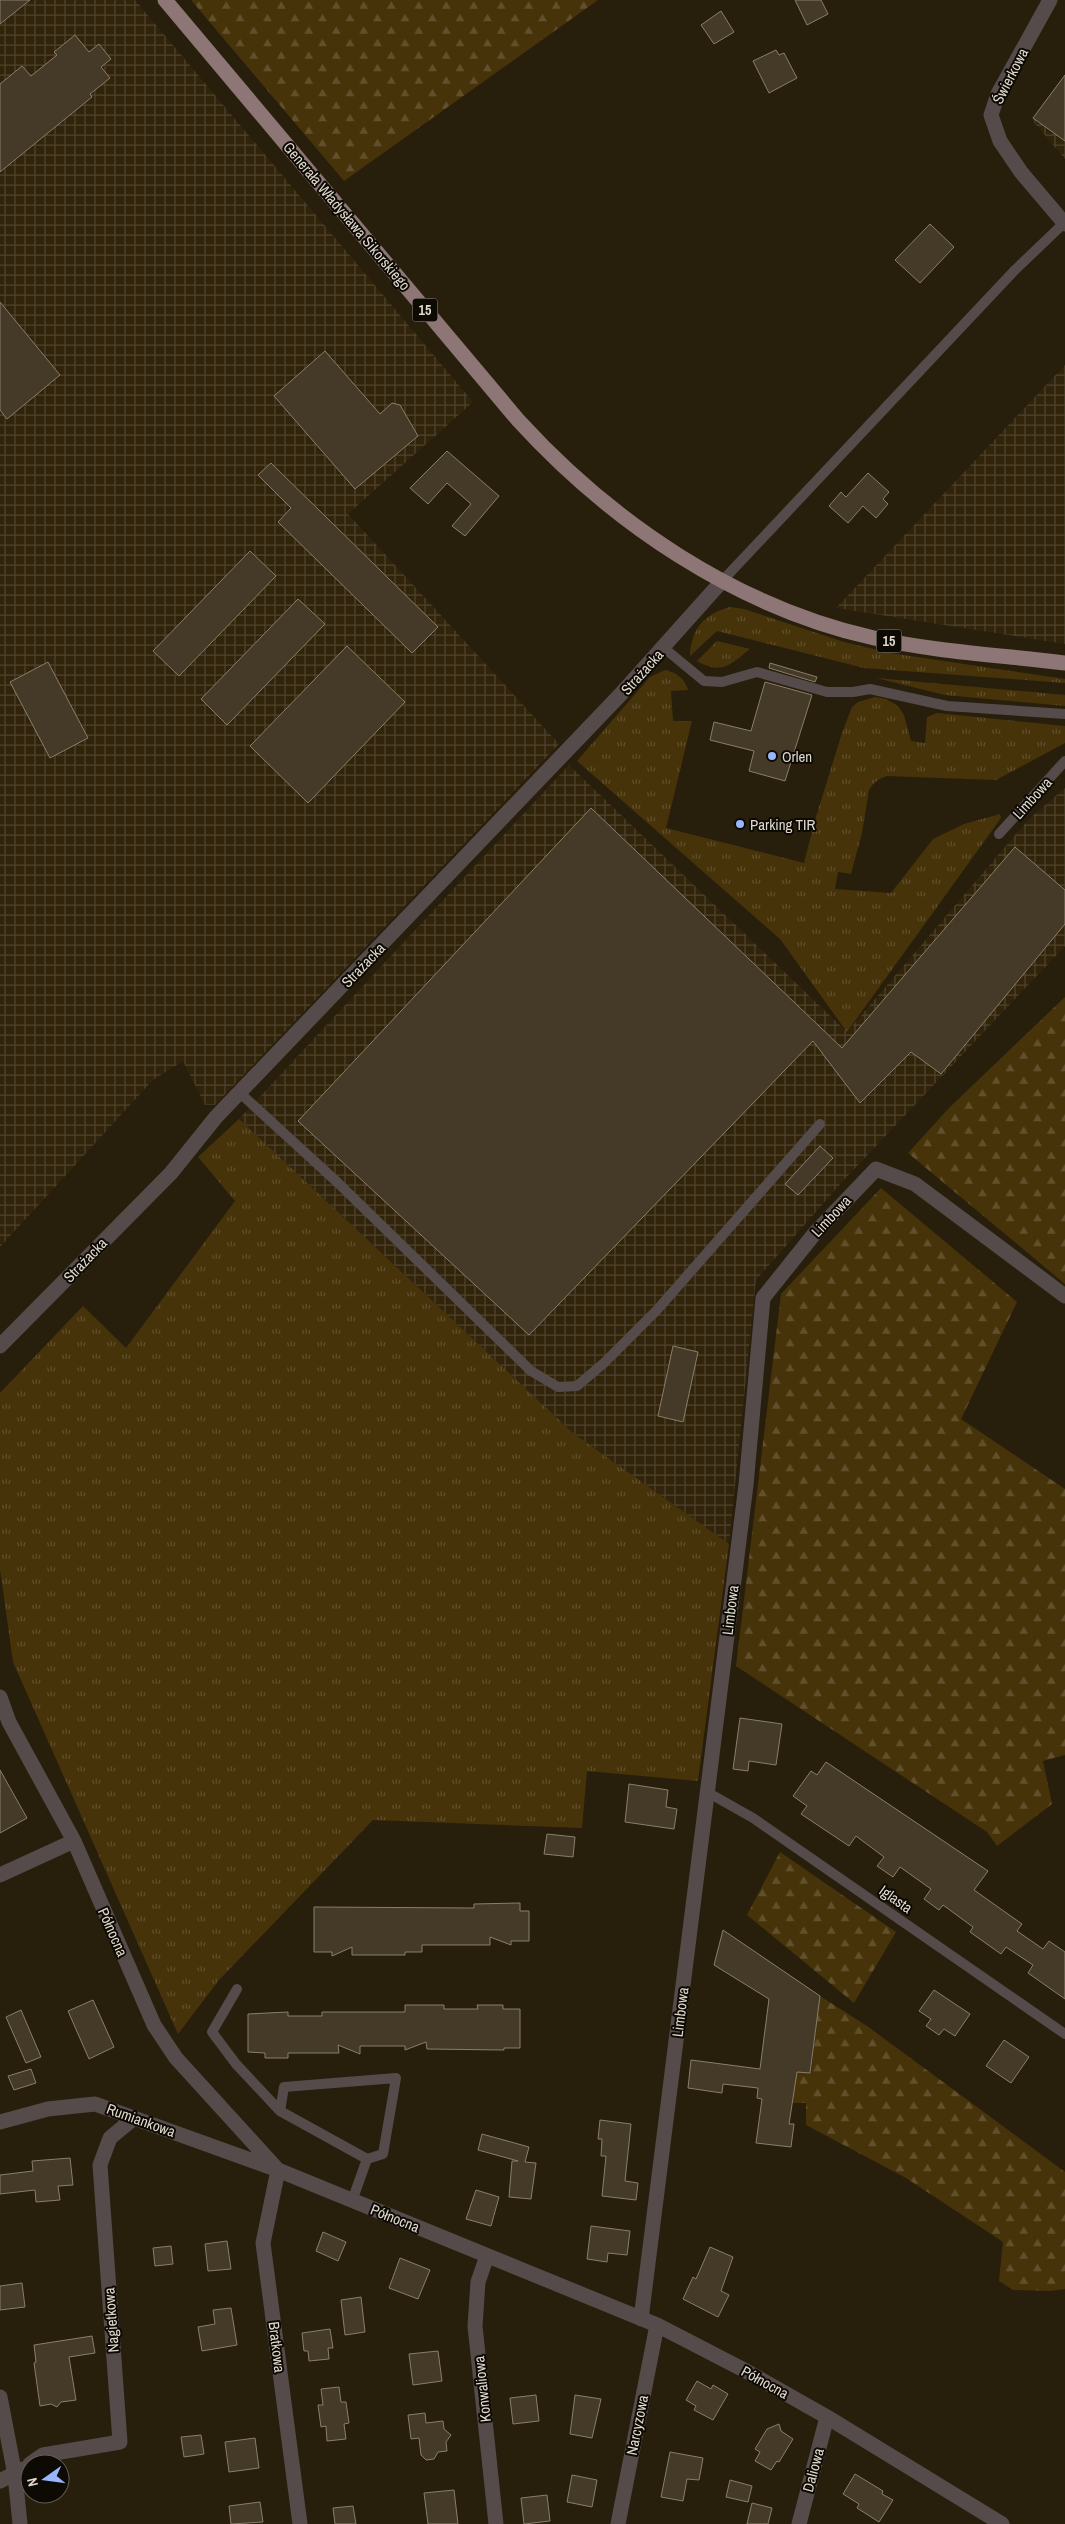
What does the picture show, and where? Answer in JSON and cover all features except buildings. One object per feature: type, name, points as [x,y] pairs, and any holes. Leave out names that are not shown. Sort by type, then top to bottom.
[{"type":"main road","name":"Generała Władysława Sikorskiego","points":[[165,0],[546,451],[615,511],[652,538],[723,580],[768,603],[817,623],[874,638],[951,651],[1065,664]]},
{"type":"street","name":"Świerkowa","points":[[1050,0],[998,94],[991,115],[1000,141],[1021,172],[1065,223]]},
{"type":"street","name":"Strażacka","points":[[0,1346],[171,1173],[216,1117],[664,648],[723,580]]},
{"type":"street","name":"Limbowa","points":[[641,2319],[746,1484],[762,1298],[815,1233],[876,1169],[915,1184],[1065,1296]]},
{"type":"street","name":"Północna","points":[[0,1697],[9,1722],[74,1841],[154,2025],[176,2058],[278,2170],[657,2325],[746,2371],[827,2417],[994,2522]]},
{"type":"street","points":[[0,1875],[74,1841]]},
{"type":"street","name":"Rumiankowa","points":[[0,2122],[48,2109],[95,2104],[278,2170]]},
{"type":"street","name":"Nagietkowa","points":[[49,2454],[120,2442],[100,2165],[110,2138],[134,2118]]},
{"type":"street","name":"Bratkowa","points":[[278,2170],[263,2243],[300,2524]]},
{"type":"street","name":"Konwaliowa","points":[[487,2256],[478,2282],[475,2326],[496,2524]]},
{"type":"street","name":"Narcyzowa","points":[[618,2524],[657,2325]]},
{"type":"street","points":[[0,2397],[15,2475],[20,2524]]},
{"type":"street","name":"Daliowa","points":[[799,2524],[827,2417]]},
{"type":"street","name":"Nagietkowa","points":[[0,2481],[20,2471]]},
{"type":"lane","points":[[723,580],[1015,270],[1065,223]]},
{"type":"lane","points":[[664,648],[704,681],[722,682],[757,672],[827,692],[853,692],[870,689],[947,706],[1065,714]]},
{"type":"lane","name":"Limbowa","points":[[999,834],[1065,761]]},
{"type":"lane","points":[[240,1093],[337,1182],[531,1371],[558,1387],[577,1386],[604,1363],[657,1310],[820,1124]]},
{"type":"lane","name":"Iglasta","points":[[707,1792],[753,1818],[1065,2034]]},
{"type":"lane","points":[[237,1989],[212,2032],[236,2064],[280,2111],[366,2159],[383,2154],[396,2078],[284,2087],[280,2111]]},
{"type":"lane","points":[[352,2201],[366,2159]]},
{"type":"shaded area","points":[[0,0],[135,0],[473,402],[348,514],[559,744],[215,1105],[205,1105],[183,1061],[153,1080],[0,1247]]},
{"type":"shaded area","points":[[1065,75],[1065,159],[1032,120]]},
{"type":"shaded area","points":[[1065,365],[1065,644],[836,608]]},
{"type":"shaded area","points":[[569,765],[847,1032],[1029,819],[1065,788],[1065,946],[843,1181],[756,1280],[729,1544],[573,1433],[239,1119]]},
{"type":"green space","points":[[191,0],[598,0],[344,181]]},
{"type":"green space","points":[[730,607],[744,609],[844,642],[890,653],[1065,679],[1065,683],[864,668],[717,631],[690,656],[696,630],[706,618]]},
{"type":"green space","points":[[717,641],[750,649],[731,664],[719,668],[697,661]]},
{"type":"green space","points":[[665,670],[673,672],[679,677],[685,683],[688,690],[671,691],[673,721],[692,721],[666,828],[804,863],[815,820],[842,733],[852,707],[858,702],[875,697],[886,699],[898,706],[904,715],[911,741],[925,743],[927,717],[937,713],[1065,726],[1065,743],[996,780],[887,776],[876,781],[871,787],[862,833],[851,874],[838,872],[835,889],[891,893],[933,839],[964,824],[1000,814],[1001,818],[847,1032],[780,939],[577,761],[650,677]]},
{"type":"green space","points":[[876,678],[1065,695],[1065,706],[945,695]]},
{"type":"green space","points":[[1065,997],[1065,1284],[908,1153],[950,1107]]},
{"type":"green space","points":[[239,1119],[573,1433],[729,1544],[698,1781],[587,1771],[582,1828],[373,1820],[219,1980],[178,2034],[13,1662],[0,1569],[0,1393],[83,1306],[126,1348],[235,1201],[198,1157]]},
{"type":"green space","points":[[881,1188],[1017,1302],[961,1419],[1065,1489],[1065,1755],[1043,1761],[1052,1804],[997,1846],[987,1832],[736,1666],[781,1294]]},
{"type":"green space","points":[[780,1852],[896,1932],[854,2003],[747,1915]]},
{"type":"green space","points":[[820,1996],[867,2026],[1065,2172],[1065,2289],[1050,2291],[1013,2290],[999,2281],[1003,2242],[906,2178],[806,2125],[806,2103],[792,2103],[797,2072],[811,2073]]},
{"type":"place","name":"Orlen","points":[[772,756]]},
{"type":"place","name":"Parking TIR","points":[[740,824]]}]
